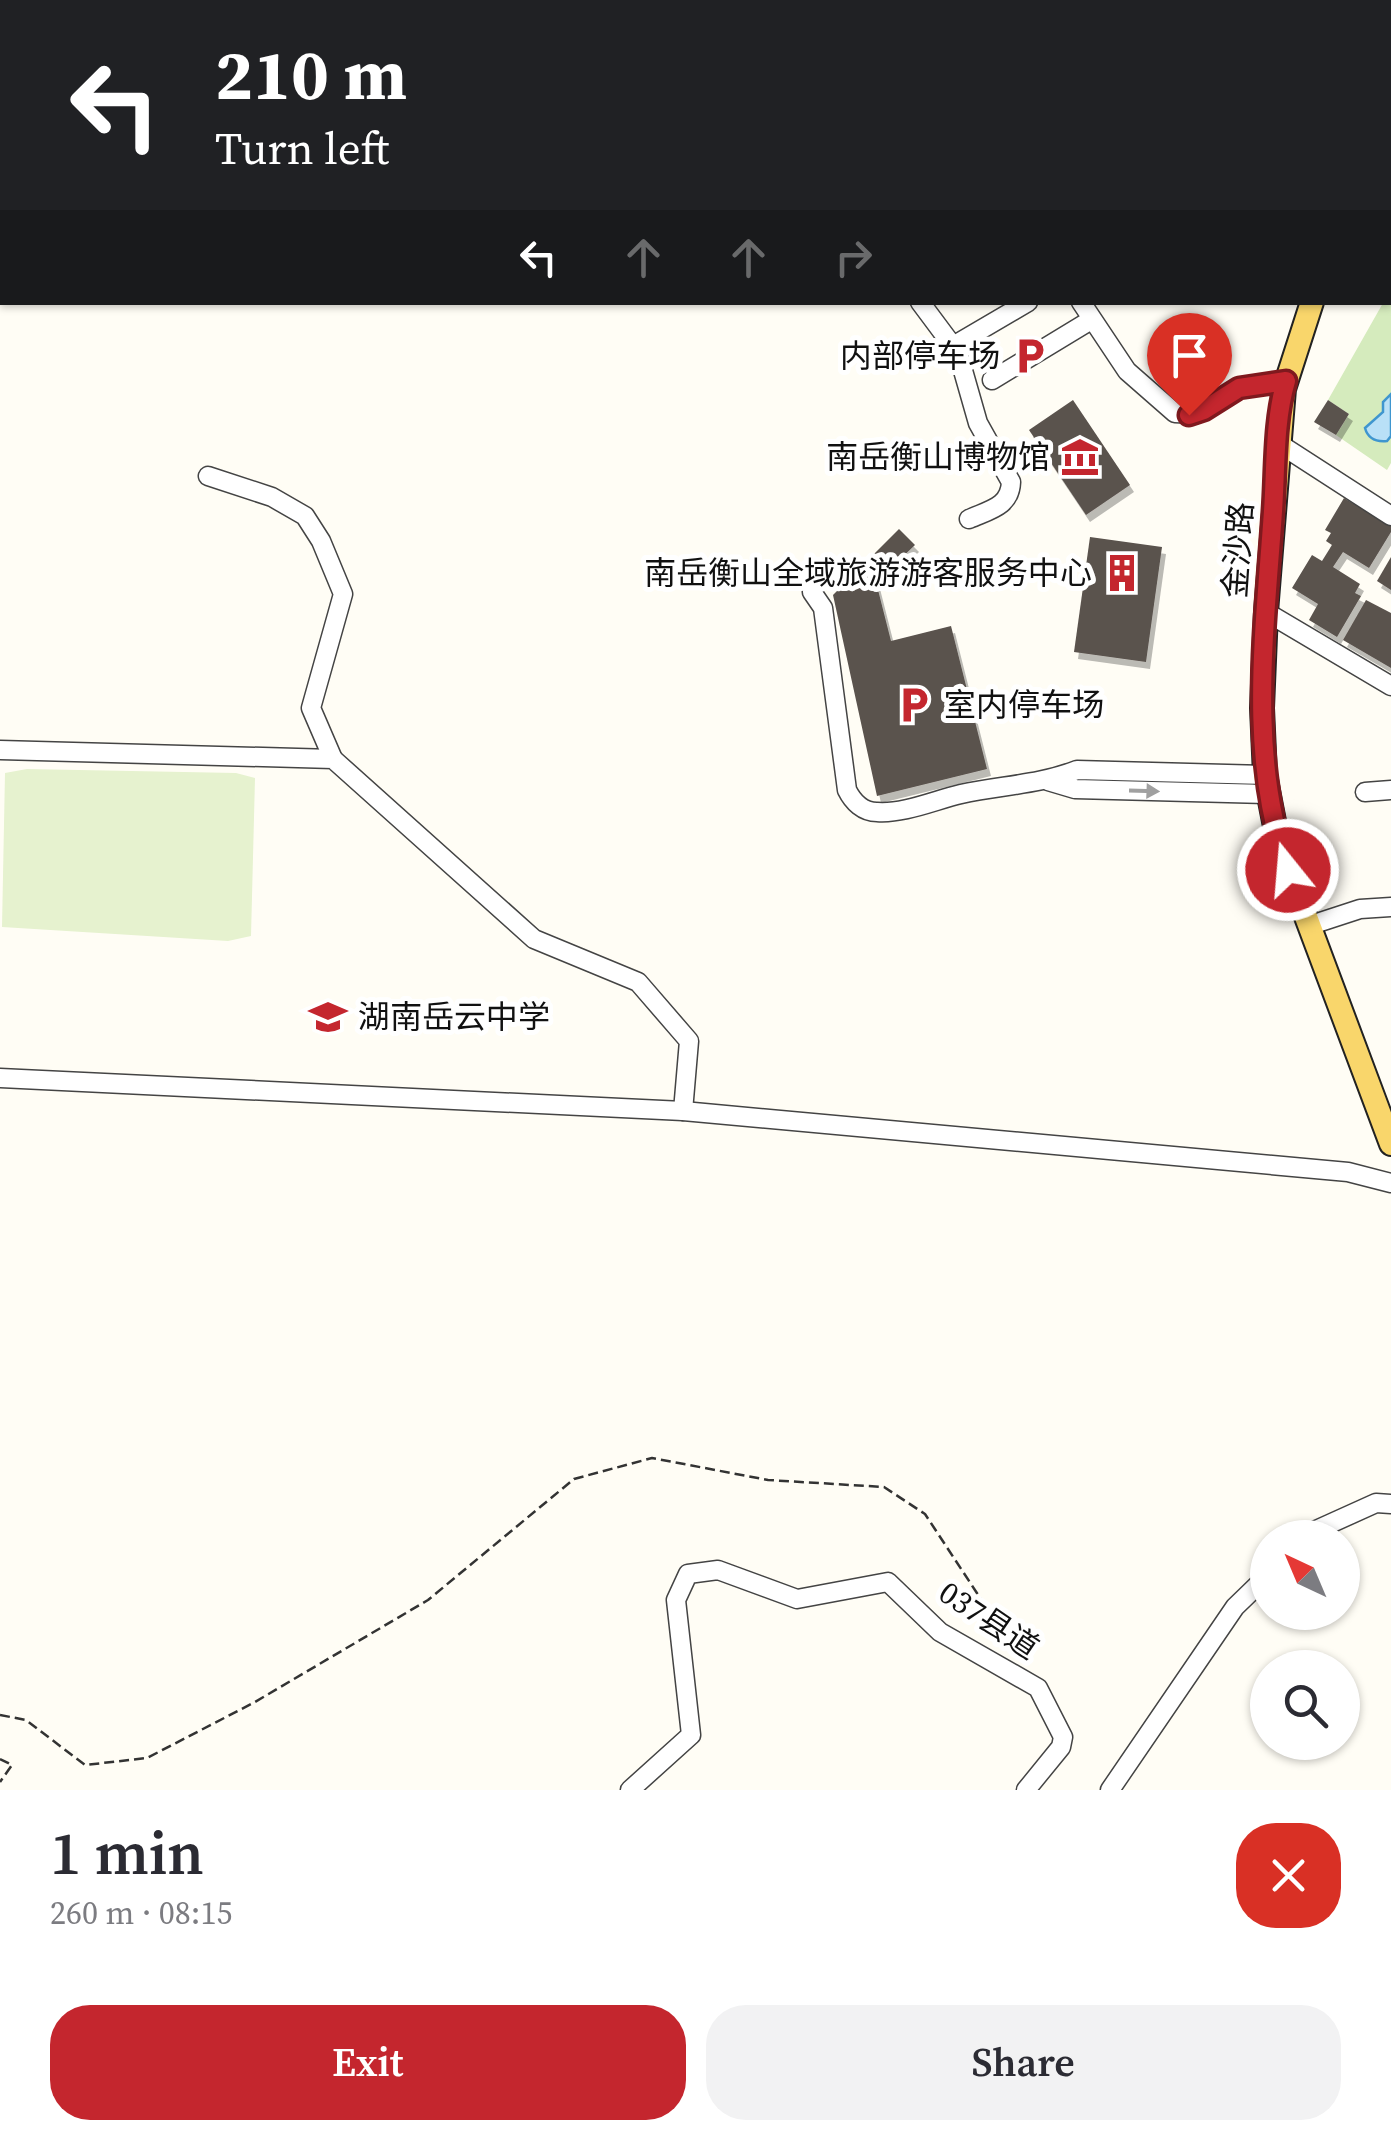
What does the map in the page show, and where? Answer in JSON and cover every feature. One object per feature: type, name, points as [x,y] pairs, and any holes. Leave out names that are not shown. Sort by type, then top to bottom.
[{"type":"main road","name":"金沙路","points":[[1311,305],[1286,381],[1278,443],[1262,708],[1266,785],[1278,842],[1389,1132]]},
{"type":"street","points":[[953,346],[1023,305]]},
{"type":"street","points":[[1083,305],[1127,371],[1149,393],[1182,415],[1204,410],[1239,388],[1286,381]]},
{"type":"street","points":[[930,307],[953,346],[978,423],[1011,482],[1007,499],[968,518]]},
{"type":"street","points":[[992,380],[1092,320]]},
{"type":"street","points":[[1278,443],[1391,516]]},
{"type":"street","points":[[208,476],[272,497],[305,516],[343,594],[310,708],[333,759],[534,939],[638,982],[689,1041],[683,1111]]},
{"type":"street","points":[[812,592],[823,608],[846,790],[867,810],[887,812],[905,798],[1048,781],[1075,789],[1266,785]]},
{"type":"street","points":[[1266,612],[1391,686]]},
{"type":"street","points":[[0,750],[333,759]]},
{"type":"street","points":[[1365,792],[1391,790]]},
{"type":"street","points":[[1308,926],[1360,909],[1391,907]]},
{"type":"street","points":[[0,1078],[683,1111],[1348,1172],[1391,1183]]},
{"type":"street","points":[[1338,1520],[1376,1503],[1391,1504]]},
{"type":"street","name":"037县道","points":[[630,1790],[691,1734],[676,1600],[688,1574],[718,1570],[797,1599],[888,1582],[940,1632],[1038,1688],[1064,1737],[1026,1790]]},
{"type":"street","points":[[1110,1790],[1235,1607],[1250,1592]]},
{"type":"path","points":[[0,1715],[26,1720],[85,1765],[146,1758],[255,1702],[428,1600],[574,1479],[652,1458],[768,1480],[884,1487],[926,1514],[1018,1656]]},
{"type":"path","points":[[0,1759],[12,1765],[0,1782]]},
{"type":"green space","points":[[1382,305],[1391,305],[1391,463],[1387,470],[1336,435],[1349,414],[1328,400]]},
{"type":"green space","points":[[27,769],[236,773],[255,778],[251,936],[228,941],[2,927],[5,773]]},
{"type":"water","points":[[1391,394],[1391,436],[1387,441],[1376,440],[1365,428],[1383,412],[1383,402]]},
{"type":"building","name":"南岳衡山博物馆","points":[[1073,400],[1130,485],[1086,515],[1029,430]]},
{"type":"building","points":[[1328,400],[1349,414],[1336,435],[1314,422]]},
{"type":"building","points":[[1344,498],[1391,526],[1391,532],[1369,568],[1343,552],[1333,567],[1360,584],[1355,593],[1361,596],[1337,637],[1309,620],[1318,604],[1292,588],[1312,555],[1322,561],[1332,545],[1326,541],[1331,533],[1325,530]]},
{"type":"building","name":"室内停车场","points":[[899,529],[915,545],[876,582],[891,641],[951,626],[987,769],[877,796],[833,595]]},
{"type":"building","name":"南岳衡山全域旅游游客服务中心","points":[[1090,537],[1162,547],[1146,662],[1074,652]]},
{"type":"building","points":[[1391,557],[1391,590],[1377,581]]},
{"type":"building","points":[[1366,600],[1391,613],[1391,668],[1343,640]]},
{"type":"place","name":"内部停车场","points":[[1030,356]]},
{"type":"place","name":"南岳衡山博物馆","points":[[1080,457]]},
{"type":"place","name":"南岳衡山全域旅游游客服务中心","points":[[1122,573]]},
{"type":"place","name":"室内停车场","points":[[914,705]]},
{"type":"place","name":"湖南岳云中学","points":[[328,1017]]},
{"type":"route","points":[[1189,415],[1239,388],[1286,381],[1278,443],[1262,708],[1266,794],[1288,870]]}]
